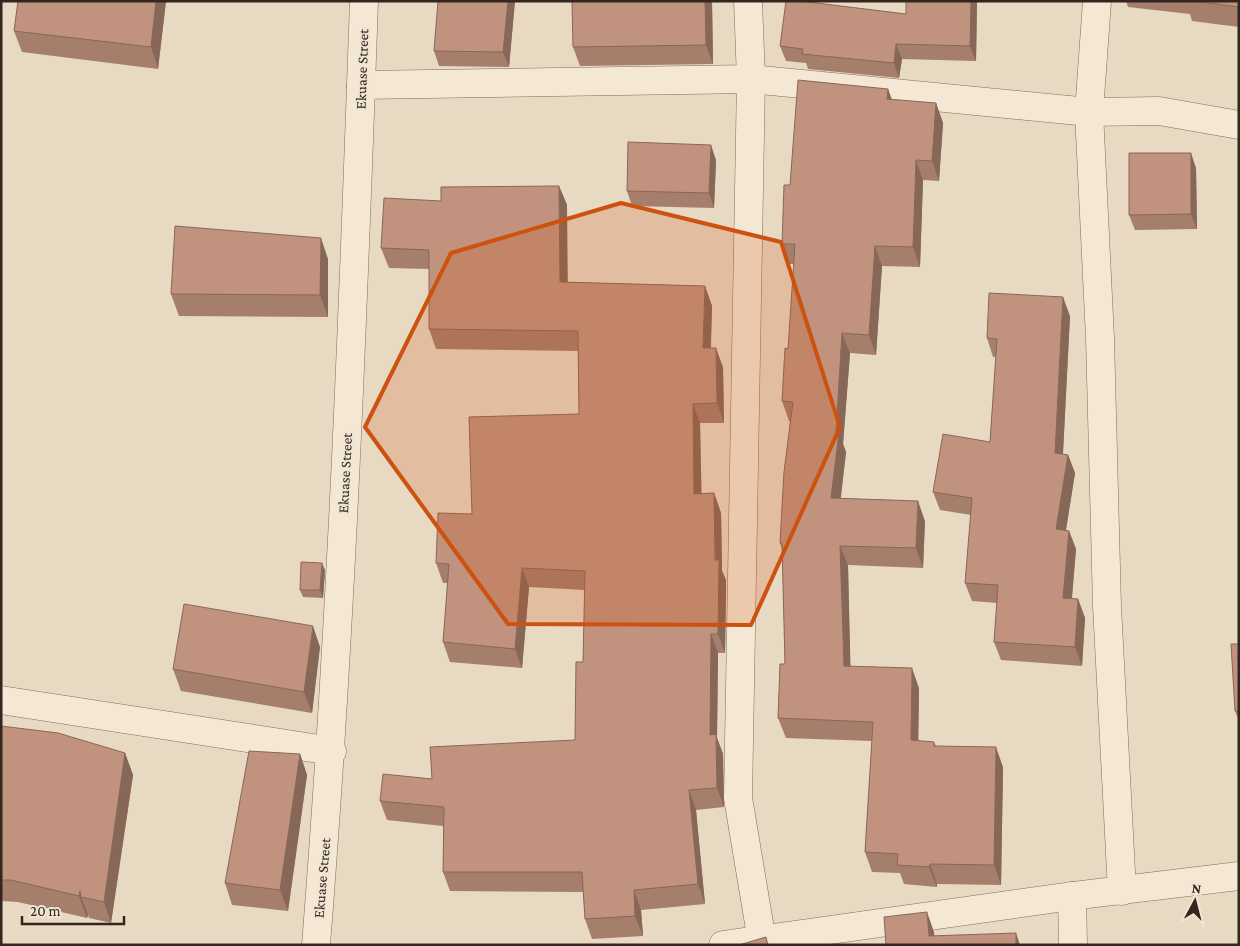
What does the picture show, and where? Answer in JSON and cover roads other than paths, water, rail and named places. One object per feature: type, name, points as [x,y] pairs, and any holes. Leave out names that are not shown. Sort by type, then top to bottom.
[{"type":"street","name":"Ekuase Street","points":[[316,945],[332,750],[364,1]]},
{"type":"street","points":[[748,1],[751,80],[738,798],[762,941]]},
{"type":"street","points":[[1097,1],[1089,112],[1100,338],[1107,606],[1122,890]]},
{"type":"street","points":[[361,85],[751,80],[1089,112],[1160,111],[1239,125]]},
{"type":"street","points":[[1,700],[332,750]]},
{"type":"street","points":[[723,945],[1072,896],[1239,876]]},
{"type":"street","points":[[1072,896],[1073,945]]}]
